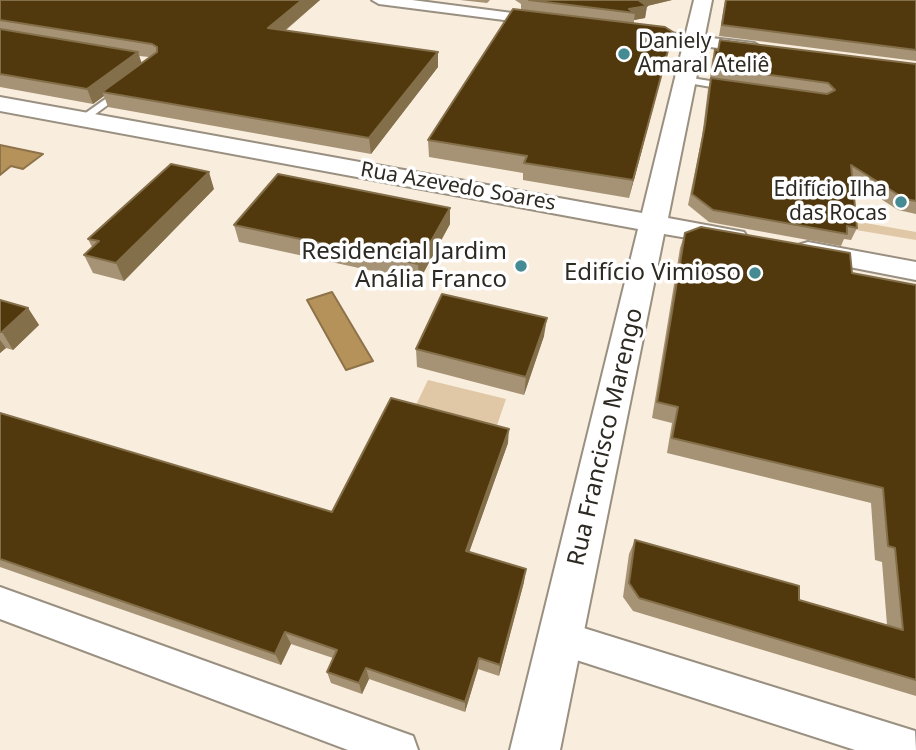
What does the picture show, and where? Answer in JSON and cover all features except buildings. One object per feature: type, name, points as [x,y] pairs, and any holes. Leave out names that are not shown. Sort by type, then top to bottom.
[{"type":"street","points":[[379,0],[559,23]]},
{"type":"street","name":"Rua Francisco Marengo","points":[[535,750],[703,0]]},
{"type":"street","points":[[614,30],[772,50]]},
{"type":"street","name":"Rua Azevedo Soares","points":[[0,104],[762,243]]},
{"type":"street","points":[[787,248],[916,271]]},
{"type":"street","points":[[0,603],[399,750]]},
{"type":"street","points":[[561,638],[915,750]]},
{"type":"lane","points":[[685,80],[741,89]]},
{"type":"lane","points":[[83,119],[134,81]]},
{"type":"shaded area","points":[[0,145],[43,154],[23,169],[11,166],[0,175]]},
{"type":"shaded area","points":[[849,220],[916,232],[916,240],[850,229]]},
{"type":"shaded area","points":[[332,292],[373,361],[346,370],[307,300]]},
{"type":"shaded area","points":[[428,380],[506,399],[494,434],[412,413]]},
{"type":"place","name":"Daniely Amaral Ateliê","points":[[624,54]]},
{"type":"place","name":"Edifício Ilha das Rocas","points":[[901,202]]},
{"type":"place","name":"Residencial Jardim Anália Franco","points":[[521,266]]},
{"type":"place","name":"Edifício Vimioso","points":[[755,273]]}]
